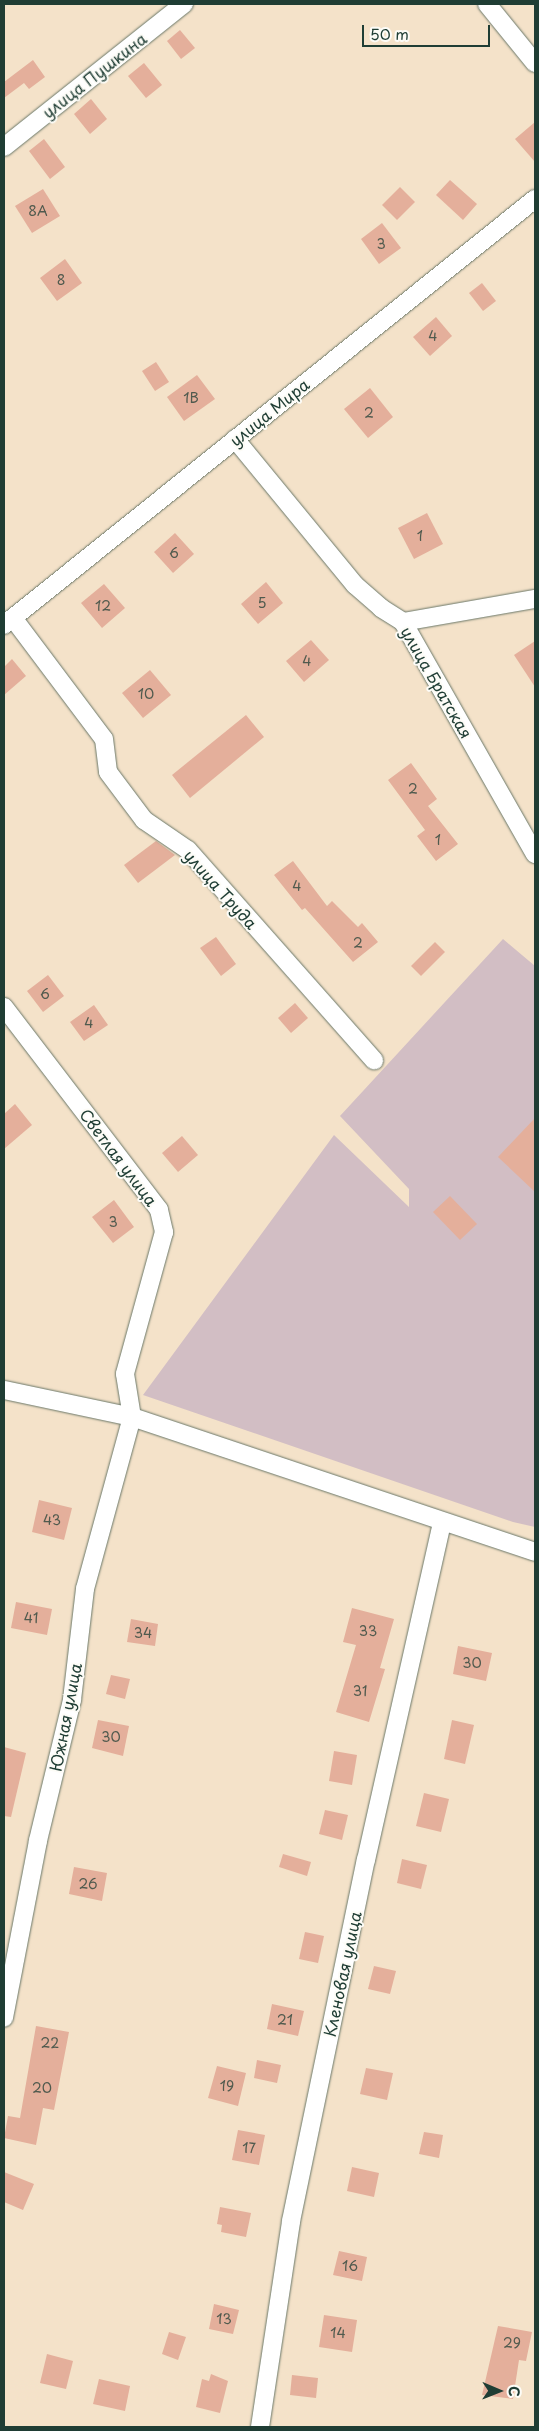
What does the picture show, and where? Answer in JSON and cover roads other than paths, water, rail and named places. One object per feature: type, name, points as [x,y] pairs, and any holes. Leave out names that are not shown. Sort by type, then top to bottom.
[{"type":"street","name":"улица Пушкина","points":[[4,147],[184,4]]},
{"type":"street","points":[[487,4],[535,63]]},
{"type":"street","name":"улица Мира","points":[[8,621],[535,199]]},
{"type":"street","name":"улица Братская","points":[[235,439],[355,585],[381,608],[403,622],[535,854]]},
{"type":"street","points":[[403,622],[535,599]]},
{"type":"street","name":"улица Труда","points":[[8,621],[104,739],[108,772],[144,820],[188,850],[374,1060]]},
{"type":"street","name":"Светлая улица","points":[[4,1007],[159,1210],[164,1232],[125,1374],[132,1417]]},
{"type":"street","points":[[4,1390],[132,1417],[442,1523],[535,1552]]},
{"type":"street","name":"Южная улица","points":[[4,2018],[38,1841],[72,1700],[85,1589],[132,1417]]},
{"type":"street","name":"Кленовая улица","points":[[260,2427],[291,2221],[366,1860],[442,1523]]}]
